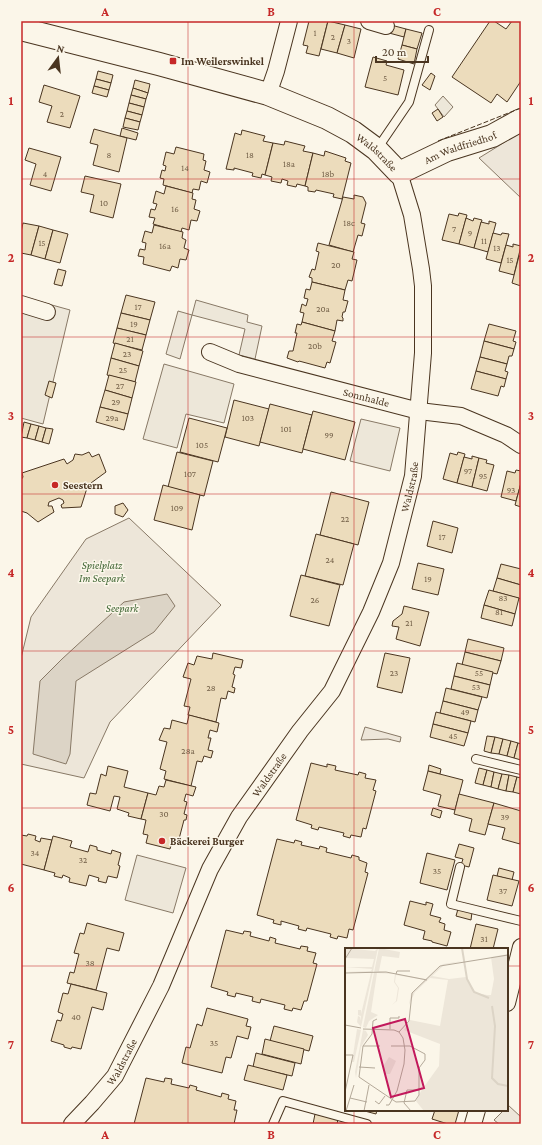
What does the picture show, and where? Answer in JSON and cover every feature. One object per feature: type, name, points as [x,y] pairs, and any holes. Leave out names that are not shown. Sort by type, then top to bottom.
[{"type":"street","points":[[268,94],[290,21]]},
{"type":"street","points":[[369,21],[386,26]]},
{"type":"street","name":"Waldstraße","points":[[21,29],[159,64],[268,94],[327,118],[353,132],[376,149],[399,173],[412,215],[423,286],[423,353],[413,476],[391,562],[371,612],[342,673],[328,696],[300,731],[239,817],[210,868],[161,986],[115,1076],[72,1124]]},
{"type":"street","name":"Am Waldfriedhof","points":[[399,173],[447,150],[492,136],[521,120]]},
{"type":"street","points":[[21,304],[48,312]]},
{"type":"street","name":"Sonnhalde","points":[[210,352],[239,364],[419,411],[461,416],[506,435],[521,446]]},
{"type":"street","points":[[508,1000],[518,970],[521,947]]},
{"type":"street","points":[[473,1124],[477,1111]]},
{"type":"lane","points":[[376,149],[409,102],[429,30]]},
{"type":"lane","points":[[476,759],[521,770]]},
{"type":"lane","points":[[460,867],[451,904],[521,921]]},
{"type":"lane","points":[[273,1124],[283,1101],[367,1124]]},
{"type":"green space","points":[[521,132],[521,198],[479,158]]},
{"type":"green space","name":"Seepark","points":[[129,518],[221,605],[110,722],[84,778],[21,764],[21,658],[31,617],[86,539]]},
{"type":"green space","points":[[365,727],[401,737],[400,742],[388,739],[361,740]]},
{"type":"green space","points":[[508,1105],[521,1117],[521,1121],[518,1124],[499,1124],[494,1120],[503,1111],[508,1111]]},
{"type":"shaded area","points":[[443,96],[453,107],[444,117],[435,105]]},
{"type":"shaded area","points":[[23,297],[70,310],[43,424],[21,418],[21,305]]},
{"type":"shaded area","points":[[196,300],[248,315],[247,322],[262,326],[255,359],[239,355],[245,329],[192,315]]},
{"type":"shaded area","points":[[178,311],[192,315],[180,359],[166,354]]},
{"type":"shaded area","points":[[164,364],[234,384],[224,423],[186,414],[177,448],[143,439]]},
{"type":"shaded area","points":[[361,419],[400,428],[390,471],[350,461]]},
{"type":"shaded area","points":[[167,594],[175,606],[154,632],[76,681],[70,754],[66,764],[33,754],[40,681],[124,602]]},
{"type":"shaded area","points":[[137,855],[186,868],[173,913],[125,900]]},
{"type":"building","points":[[309,21],[328,21],[319,56],[306,53],[308,46],[303,45]]},
{"type":"building","points":[[328,21],[345,25],[337,53],[321,49]]},
{"type":"building","points":[[490,21],[494,21],[506,29],[512,21],[521,21],[521,81],[507,102],[497,94],[491,103],[452,77]]},
{"type":"building","points":[[345,25],[361,29],[354,58],[337,53]]},
{"type":"building","points":[[391,25],[406,29],[404,37],[389,33]]},
{"type":"building","points":[[406,29],[422,33],[417,49],[402,45]]},
{"type":"building","points":[[402,45],[417,49],[414,64],[398,59]]},
{"type":"building","points":[[373,57],[387,61],[386,65],[404,70],[398,95],[365,87]]},
{"type":"building","points":[[98,71],[113,75],[111,83],[96,79]]},
{"type":"building","points":[[431,73],[435,76],[430,90],[422,85]]},
{"type":"building","points":[[96,79],[111,83],[109,90],[94,86]]},
{"type":"building","points":[[135,80],[150,84],[148,93],[133,88]]},
{"type":"building","points":[[44,85],[80,96],[70,128],[47,122],[52,106],[39,102]]},
{"type":"building","points":[[94,86],[109,90],[107,97],[92,93]]},
{"type":"building","points":[[133,88],[148,93],[146,99],[131,95]]},
{"type":"building","points":[[131,95],[146,99],[144,107],[129,103]]},
{"type":"building","points":[[129,103],[144,107],[142,115],[127,111]]},
{"type":"building","points":[[438,109],[443,117],[437,121],[432,113]]},
{"type":"building","points":[[127,111],[142,115],[140,122],[125,118]]},
{"type":"building","points":[[125,118],[140,122],[138,130],[123,127]]},
{"type":"building","points":[[122,128],[138,133],[136,140],[120,136]]},
{"type":"building","points":[[94,129],[127,138],[119,172],[93,165],[98,145],[90,143]]},
{"type":"building","points":[[242,130],[265,136],[263,141],[273,143],[265,175],[262,174],[261,178],[252,176],[253,173],[234,168],[234,170],[226,169],[235,133],[241,135]]},
{"type":"building","points":[[285,141],[305,146],[303,151],[313,153],[305,186],[297,184],[296,187],[287,185],[288,181],[282,179],[281,183],[271,181],[272,177],[265,175],[273,143],[284,145]]},
{"type":"building","points":[[176,147],[204,154],[203,160],[206,161],[204,170],[210,172],[207,183],[201,181],[199,190],[193,189],[192,193],[163,185],[164,179],[160,178],[162,170],[165,171],[166,166],[163,165],[166,152],[174,154]]},
{"type":"building","points":[[29,148],[61,157],[51,191],[30,185],[36,164],[25,160]]},
{"type":"building","points":[[325,151],[346,158],[345,161],[351,163],[342,199],[333,197],[334,194],[316,190],[315,192],[308,191],[308,187],[305,186],[313,153],[324,156]]},
{"type":"building","points":[[85,176],[121,184],[113,218],[90,212],[94,195],[81,192]]},
{"type":"building","points":[[166,186],[193,193],[192,199],[196,200],[194,209],[200,211],[197,221],[191,220],[189,230],[182,228],[181,232],[153,224],[155,218],[149,217],[151,209],[155,210],[157,204],[153,203],[156,191],[164,194]]},
{"type":"building","points":[[354,195],[363,197],[366,203],[361,223],[365,224],[362,236],[358,235],[353,252],[329,245],[343,197],[354,199]]},
{"type":"building","points":[[459,213],[467,215],[459,244],[442,240],[449,214],[458,216]]},
{"type":"building","points":[[466,218],[473,221],[474,218],[482,220],[474,248],[459,244]]},
{"type":"building","points":[[489,221],[496,223],[488,252],[474,248],[481,222],[489,224]]},
{"type":"building","points":[[23,223],[39,226],[31,255],[21,253],[21,232]]},
{"type":"building","points":[[154,225],[183,232],[182,238],[186,240],[184,248],[189,250],[186,260],[180,259],[178,268],[172,266],[170,271],[143,264],[144,257],[138,256],[140,249],[145,250],[146,243],[142,242],[145,231],[152,233]]},
{"type":"building","points":[[39,226],[53,230],[45,259],[31,255]]},
{"type":"building","points":[[53,230],[68,234],[60,263],[45,259]]},
{"type":"building","points":[[493,233],[501,235],[502,233],[509,234],[501,263],[486,259]]},
{"type":"building","points":[[318,243],[354,252],[352,259],[357,260],[352,281],[348,280],[345,290],[312,282],[312,278],[309,277],[312,269],[315,270],[319,252],[316,251]]},
{"type":"building","points":[[513,244],[521,246],[514,275],[499,271],[506,245],[513,247]]},
{"type":"building","points":[[519,256],[521,256],[521,286],[512,283]]},
{"type":"building","points":[[58,269],[66,271],[62,286],[54,284]]},
{"type":"building","points":[[312,282],[345,290],[343,300],[348,301],[345,312],[343,312],[343,321],[337,320],[335,331],[302,322],[304,313],[300,312],[302,304],[306,306],[308,299],[304,298],[306,289],[310,290]]},
{"type":"building","points":[[126,295],[155,302],[150,320],[121,313]]},
{"type":"building","points":[[121,313],[150,320],[146,335],[117,328]]},
{"type":"building","points":[[302,322],[335,331],[332,341],[336,342],[330,363],[327,362],[325,368],[287,358],[289,351],[293,351],[297,333],[295,333],[297,324],[301,325]]},
{"type":"building","points":[[489,324],[516,331],[513,341],[516,342],[514,349],[484,341]]},
{"type":"building","points":[[117,328],[146,335],[142,350],[113,343]]},
{"type":"building","points":[[484,341],[514,349],[512,356],[509,356],[507,364],[480,357]]},
{"type":"building","points":[[115,343],[143,351],[139,366],[111,358]]},
{"type":"building","points":[[480,357],[507,364],[505,371],[508,372],[506,379],[476,371]]},
{"type":"building","points":[[111,358],[139,366],[135,382],[107,375]]},
{"type":"building","points":[[476,371],[506,379],[504,387],[501,386],[498,396],[471,389]]},
{"type":"building","points":[[109,375],[136,382],[132,398],[105,390]]},
{"type":"building","points":[[49,381],[56,383],[52,398],[45,395]]},
{"type":"building","points":[[105,390],[132,398],[128,414],[100,407]]},
{"type":"building","points":[[234,400],[269,409],[259,446],[225,437]]},
{"type":"building","points":[[270,404],[312,415],[302,453],[260,442]]},
{"type":"building","points":[[100,407],[128,414],[124,430],[96,422]]},
{"type":"building","points":[[313,411],[355,422],[345,460],[303,449]]},
{"type":"building","points":[[189,418],[227,428],[218,462],[180,452]]},
{"type":"building","points":[[24,422],[31,424],[27,438],[21,437]]},
{"type":"building","points":[[31,424],[39,426],[35,440],[27,438]]},
{"type":"building","points":[[39,426],[46,428],[42,442],[35,440]]},
{"type":"building","points":[[46,428],[53,429],[49,444],[42,442]]},
{"type":"building","name":"Seestern","points":[[89,452],[92,457],[99,454],[106,472],[91,483],[87,488],[81,507],[62,508],[61,505],[64,503],[63,500],[59,498],[49,502],[48,506],[52,506],[54,512],[38,522],[27,513],[21,511],[22,473],[64,459],[67,464],[73,460],[75,454],[82,455]]},
{"type":"building","points":[[177,452],[213,461],[204,496],[168,487]]},
{"type":"building","points":[[458,452],[465,454],[457,483],[443,479],[450,453],[457,455]]},
{"type":"building","points":[[472,456],[479,458],[472,487],[457,483],[464,457],[472,459]]},
{"type":"building","points":[[479,458],[487,460],[486,463],[494,465],[487,491],[472,487]]},
{"type":"building","points":[[516,470],[521,471],[521,483],[516,501],[501,497],[507,471],[515,473]]},
{"type":"building","points":[[521,483],[521,507],[515,505]]},
{"type":"building","points":[[163,485],[200,495],[192,530],[154,520]]},
{"type":"building","points":[[331,492],[369,502],[358,545],[320,535]]},
{"type":"building","points":[[123,503],[128,510],[123,517],[115,514],[115,506]]},
{"type":"building","points":[[433,521],[458,528],[452,553],[427,546]]},
{"type":"building","points":[[316,534],[354,544],[343,585],[305,576]]},
{"type":"building","points":[[418,563],[444,569],[438,595],[412,589]]},
{"type":"building","points":[[501,564],[521,569],[521,585],[497,578]]},
{"type":"building","points":[[301,575],[340,585],[329,626],[290,616]]},
{"type":"building","points":[[497,578],[521,585],[521,599],[493,591]]},
{"type":"building","points":[[489,590],[519,598],[515,614],[484,605]]},
{"type":"building","points":[[484,605],[515,614],[512,626],[481,618]]},
{"type":"building","points":[[404,606],[429,612],[420,646],[396,639],[399,627],[392,626],[393,621],[402,614]]},
{"type":"building","points":[[468,639],[504,648],[501,661],[465,652]]},
{"type":"building","points":[[465,652],[501,661],[497,674],[462,665]]},
{"type":"building","points":[[213,653],[243,660],[241,668],[235,667],[233,674],[235,675],[232,687],[235,688],[234,693],[228,691],[226,699],[221,698],[216,722],[188,715],[190,707],[184,706],[191,679],[183,677],[188,663],[194,665],[197,656],[212,659]]},
{"type":"building","points":[[385,653],[410,658],[402,693],[377,687]]},
{"type":"building","points":[[457,663],[493,672],[490,685],[454,676]]},
{"type":"building","points":[[454,676],[490,685],[487,698],[451,689]]},
{"type":"building","points":[[446,688],[482,697],[478,710],[443,701]]},
{"type":"building","points":[[443,701],[478,710],[475,722],[440,713]]},
{"type":"building","points":[[436,712],[471,721],[468,733],[433,724]]},
{"type":"building","points":[[189,715],[219,723],[217,732],[210,730],[208,738],[211,738],[208,750],[213,751],[211,758],[204,756],[202,762],[197,761],[191,786],[164,779],[166,771],[160,769],[167,742],[159,740],[164,728],[170,729],[172,720],[187,724]]},
{"type":"building","points":[[433,724],[468,733],[464,746],[430,737]]},
{"type":"building","points":[[487,736],[495,737],[491,753],[484,751]]},
{"type":"building","points":[[495,737],[503,739],[499,754],[491,753]]},
{"type":"building","points":[[503,739],[511,741],[507,756],[499,754]]},
{"type":"building","points":[[511,741],[518,743],[514,758],[507,756]]},
{"type":"building","points":[[518,743],[521,744],[521,760],[514,758]]},
{"type":"building","points":[[311,763],[327,767],[327,764],[336,766],[335,770],[358,775],[359,772],[366,774],[365,778],[376,780],[373,790],[376,791],[366,829],[363,828],[361,837],[351,835],[350,838],[343,836],[344,833],[319,827],[318,830],[311,828],[312,825],[296,820]]},
{"type":"building","points":[[429,765],[441,769],[440,774],[428,771]]},
{"type":"building","points":[[108,766],[128,771],[124,787],[148,793],[141,819],[128,816],[129,813],[117,809],[120,797],[114,796],[110,811],[87,805],[90,793],[96,794],[101,774],[106,776]]},
{"type":"building","points":[[479,768],[487,770],[483,785],[475,783]]},
{"type":"building","points":[[487,770],[494,772],[491,787],[483,785]]},
{"type":"building","points":[[428,771],[463,780],[455,810],[438,806],[441,795],[423,790]]},
{"type":"building","points":[[494,772],[502,774],[498,789],[491,787]]},
{"type":"building","points":[[502,774],[509,775],[506,791],[498,789]]},
{"type":"building","points":[[509,775],[517,777],[513,792],[506,791]]},
{"type":"building","points":[[517,777],[521,778],[521,794],[513,792]]},
{"type":"building","points":[[166,780],[196,787],[193,796],[186,794],[184,801],[187,802],[184,814],[187,815],[186,820],[184,820],[179,839],[173,838],[170,849],[146,843],[148,835],[143,834],[146,820],[141,819],[148,793],[156,795],[159,786],[164,787]]},
{"type":"building","points":[[459,794],[494,803],[485,835],[469,831],[472,819],[454,814]]},
{"type":"building","points":[[494,803],[521,811],[520,844],[502,839],[505,828],[488,824]]},
{"type":"building","points":[[433,808],[442,811],[440,818],[431,815]]},
{"type":"building","points":[[28,834],[36,836],[35,840],[40,842],[41,838],[52,840],[44,870],[21,864],[21,835],[27,836]]},
{"type":"building","points":[[53,836],[72,841],[70,847],[88,852],[90,845],[97,847],[97,850],[111,854],[112,850],[121,853],[117,878],[108,876],[106,883],[98,881],[99,878],[89,875],[86,886],[69,882],[70,878],[63,875],[62,878],[54,876],[55,873],[44,870]]},
{"type":"building","points":[[277,839],[294,843],[295,840],[302,842],[301,845],[319,849],[320,846],[327,848],[326,852],[351,858],[352,855],[359,857],[359,860],[367,863],[365,872],[368,873],[353,930],[349,929],[347,938],[338,936],[337,939],[330,937],[331,934],[307,928],[306,931],[298,929],[299,926],[281,921],[281,925],[273,923],[274,920],[257,915]]},
{"type":"building","points":[[459,844],[474,848],[469,867],[461,865],[463,859],[455,857]]},
{"type":"building","points":[[427,853],[455,860],[447,890],[420,883]]},
{"type":"building","points":[[499,868],[514,872],[512,880],[497,876]]},
{"type":"building","points":[[493,875],[519,881],[512,906],[487,900]]},
{"type":"building","points":[[410,901],[426,905],[426,902],[433,904],[430,915],[441,918],[439,922],[445,924],[444,930],[451,932],[447,946],[423,939],[425,931],[404,925]]},
{"type":"building","points":[[458,909],[472,912],[471,920],[456,916]]},
{"type":"building","points":[[87,923],[124,933],[119,951],[107,948],[96,990],[67,983],[70,972],[74,973],[79,954],[74,953],[80,933],[84,934]]},
{"type":"building","points":[[476,924],[498,929],[493,948],[470,948]]},
{"type":"building","points":[[226,930],[243,934],[244,931],[251,932],[250,936],[269,941],[270,937],[276,939],[275,943],[300,949],[301,946],[308,947],[307,951],[316,953],[313,963],[317,964],[307,1001],[304,1001],[301,1010],[293,1008],[292,1011],[284,1009],[285,1005],[261,999],[260,1003],[252,1001],[253,997],[236,993],[235,997],[227,995],[228,992],[211,987]]},
{"type":"building","points":[[71,984],[107,993],[103,1010],[92,1007],[81,1049],[72,1047],[71,1049],[51,1041],[57,1020],[61,1021],[63,1014],[58,1012],[63,993],[68,994]]},
{"type":"building","points":[[207,1008],[248,1019],[246,1026],[251,1027],[248,1039],[237,1036],[231,1058],[226,1057],[222,1073],[182,1063],[186,1047],[190,1048],[197,1024],[202,1026]]},
{"type":"building","points":[[274,1026],[313,1036],[309,1051],[270,1041]]},
{"type":"building","points":[[265,1039],[304,1049],[301,1064],[262,1054]]},
{"type":"building","points":[[256,1053],[295,1063],[292,1076],[253,1067]]},
{"type":"building","points":[[248,1065],[287,1075],[283,1090],[244,1080]]},
{"type":"building","points":[[146,1078],[164,1082],[165,1078],[172,1079],[171,1084],[189,1088],[190,1085],[197,1087],[196,1090],[221,1097],[222,1093],[229,1095],[228,1099],[236,1101],[234,1110],[237,1110],[234,1124],[134,1124]]},
{"type":"building","points":[[365,1111],[377,1111],[376,1114]]},
{"type":"building","points":[[435,1111],[459,1111],[455,1124],[448,1124],[432,1119]]},
{"type":"building","points":[[315,1114],[338,1119],[337,1124],[313,1124]]},
{"type":"fence","points":[[438,141],[521,108]]},
{"type":"place","name":"Im Weilerswinkel","points":[[173,61]]},
{"type":"place","name":"Seestern","points":[[55,485]]},
{"type":"place","name":"Bäckerei Burger","points":[[162,841]]},
{"type":"park label","name":"Spielplatz Im Seepark","points":[[102,571]]}]
